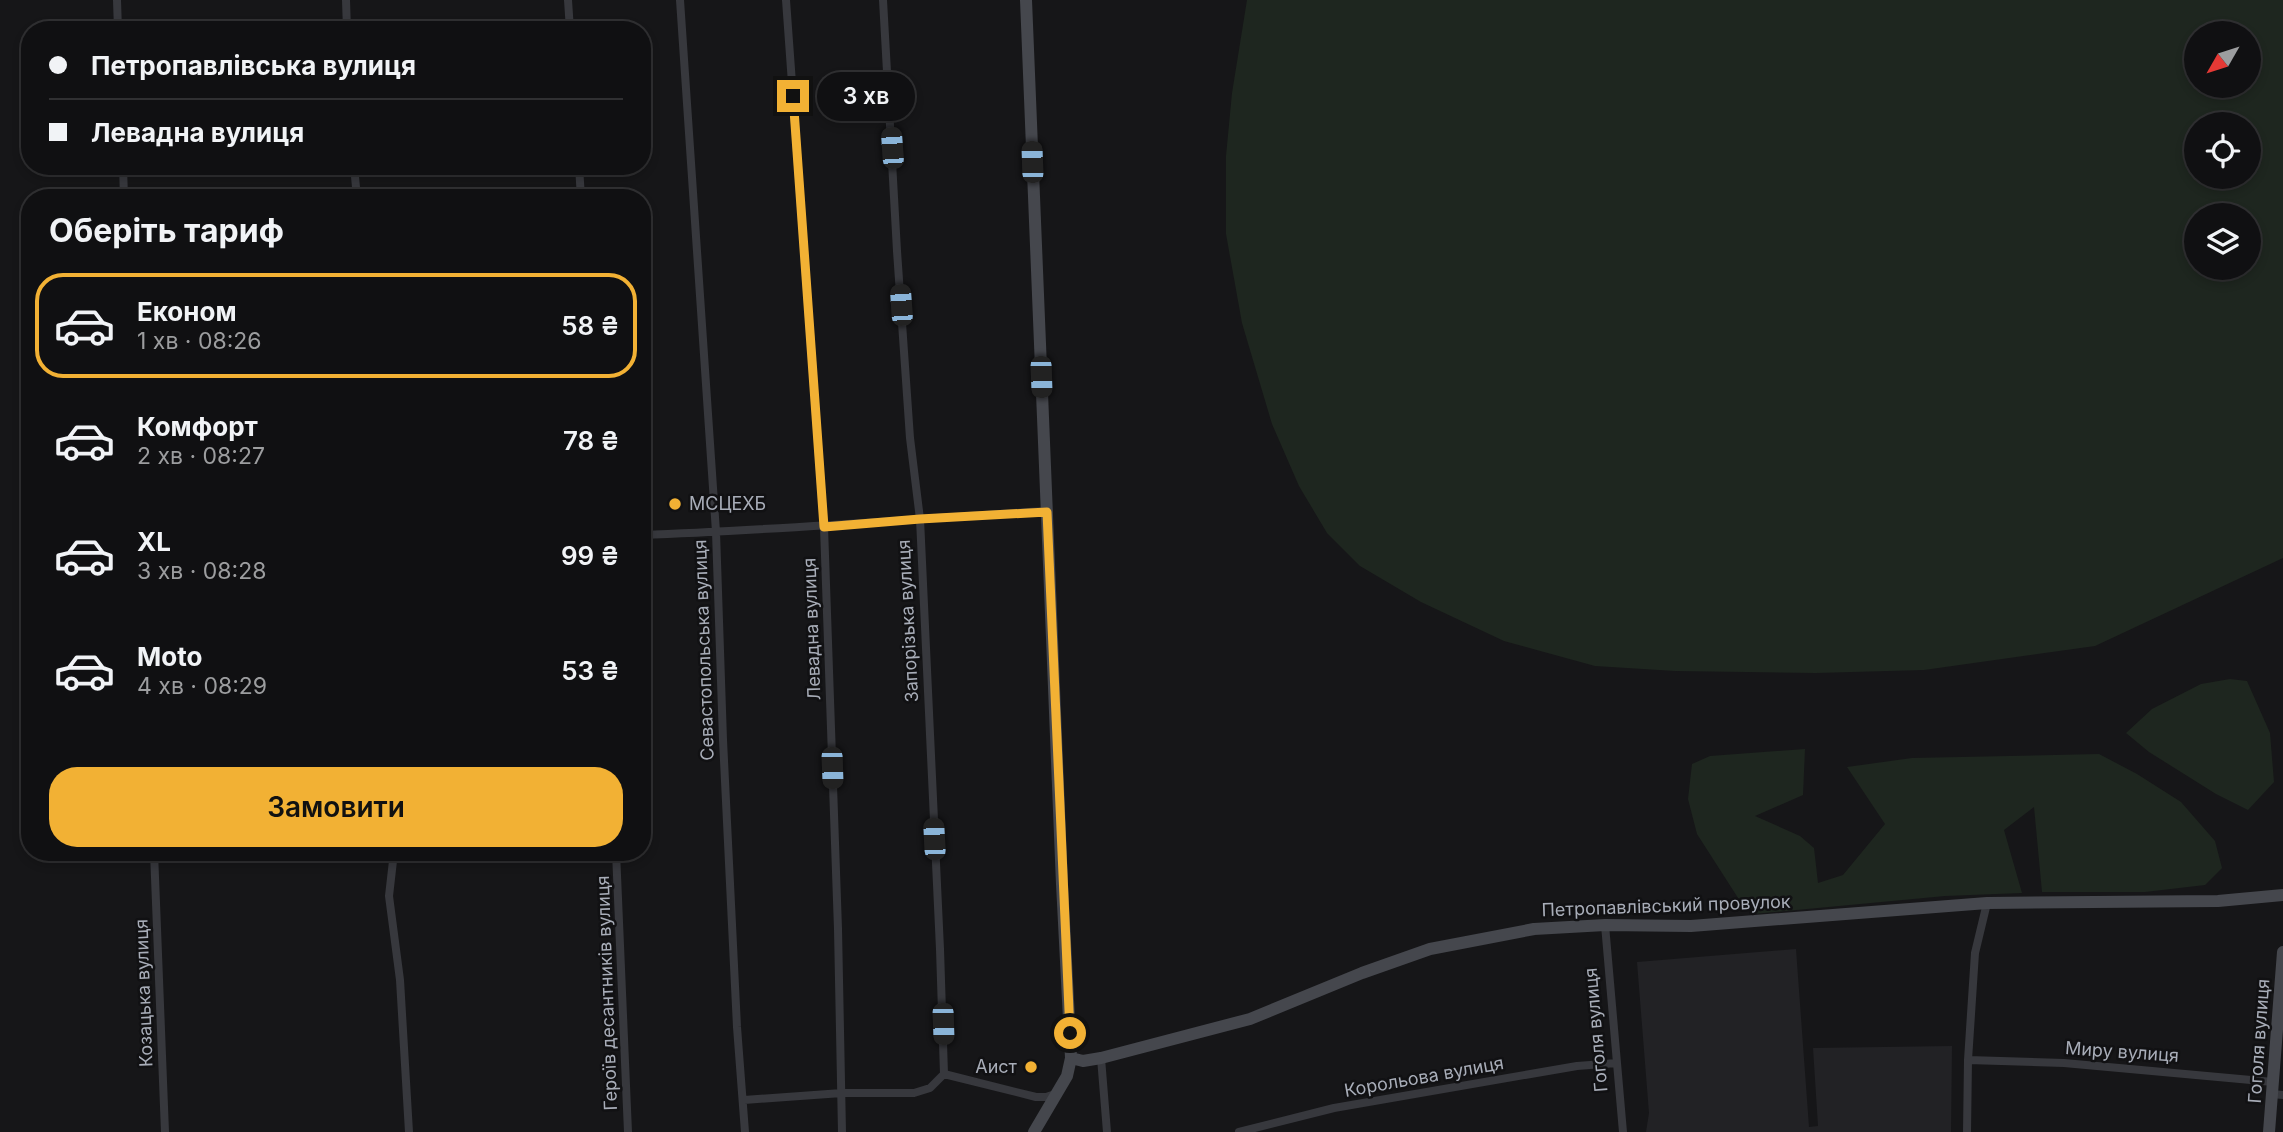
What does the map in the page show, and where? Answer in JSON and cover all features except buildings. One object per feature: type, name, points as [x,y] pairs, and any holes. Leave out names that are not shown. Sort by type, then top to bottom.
[{"type":"street","points":[[117,0],[118,21]]},
{"type":"street","points":[[346,0],[347,21]]},
{"type":"street","points":[[568,0],[569,21]]},
{"type":"street","name":"Севастопольська вулиця","points":[[680,0],[716,532],[723,740],[744,1132]]},
{"type":"street","name":"Левадна вулиця","points":[[786,0],[824,527],[842,1132]]},
{"type":"street","name":"Запорізька вулиця","points":[[883,0],[910,438],[920,519],[944,1074]]},
{"type":"street","points":[[1026,0],[1071,1058],[1067,1076],[1034,1132]]},
{"type":"street","points":[[651,535],[824,527],[1047,512]]},
{"type":"street","name":"Козацька вулиця","points":[[153,861],[165,1132]]},
{"type":"street","points":[[393,861],[389,896],[400,980],[409,1132]]},
{"type":"street","name":"Героїв десантників вулиця","points":[[616,861],[628,1132]]},
{"type":"street","name":"Петропавлівський провулок","points":[[1071,1058],[1083,1061],[1101,1058],[1250,1019],[1362,973],[1430,949],[1534,929],[1605,925],[1691,926],[1987,903],[2218,901],[2283,895]]},
{"type":"street","points":[[1967,1132],[1968,1060],[1975,953],[1987,903]]},
{"type":"street","name":"Гоголя вулиця","points":[[1605,925],[1623,1132]]},
{"type":"street","name":"Гоголя вулиця","points":[[2269,1132],[2276,1090],[2283,953]]},
{"type":"street","points":[[1101,1058],[1107,1132]]},
{"type":"street","name":"Миру вулиця","points":[[1968,1060],[2064,1063],[2276,1090]]},
{"type":"street","name":"Корольова вулиця","points":[[1238,1132],[1334,1108],[1577,1066],[1616,1063]]},
{"type":"street","points":[[744,1101],[842,1093],[914,1093],[930,1088],[944,1074],[1037,1097],[1058,1093]]},
{"type":"shaded area","points":[[1247,0],[2283,0],[2283,558],[2095,646],[1924,670],[1816,673],[1675,671],[1595,666],[1504,641],[1421,602],[1360,566],[1327,533],[1299,486],[1272,424],[1242,323],[1226,234],[1226,156],[1232,93]]},
{"type":"shaded area","points":[[2230,679],[2247,681],[2270,733],[2274,782],[2248,810],[2216,794],[2149,752],[2126,733],[2152,709],[2201,684]]},
{"type":"shaded area","points":[[1805,749],[1803,795],[1755,816],[1800,836],[1814,848],[1818,883],[1843,875],[1885,824],[1847,767],[1912,758],[2099,754],[2181,802],[2215,841],[2222,868],[2205,885],[2145,892],[2042,892],[2034,807],[2004,830],[2022,893],[1945,896],[1753,914],[1740,901],[1697,834],[1688,799],[1692,764],[1710,756]]},
{"type":"shaded area","points":[[1796,949],[1809,1127],[1818,1126],[1813,1048],[1952,1046],[1951,1132],[1646,1132],[1649,1113],[1637,962]]},
{"type":"place","name":"МСЦЕХБ","points":[[675,504]]},
{"type":"place","name":"Аист","points":[[1031,1067]]},
{"type":"route","points":[[793,96],[824,527],[1047,512],[1070,1033]]}]
